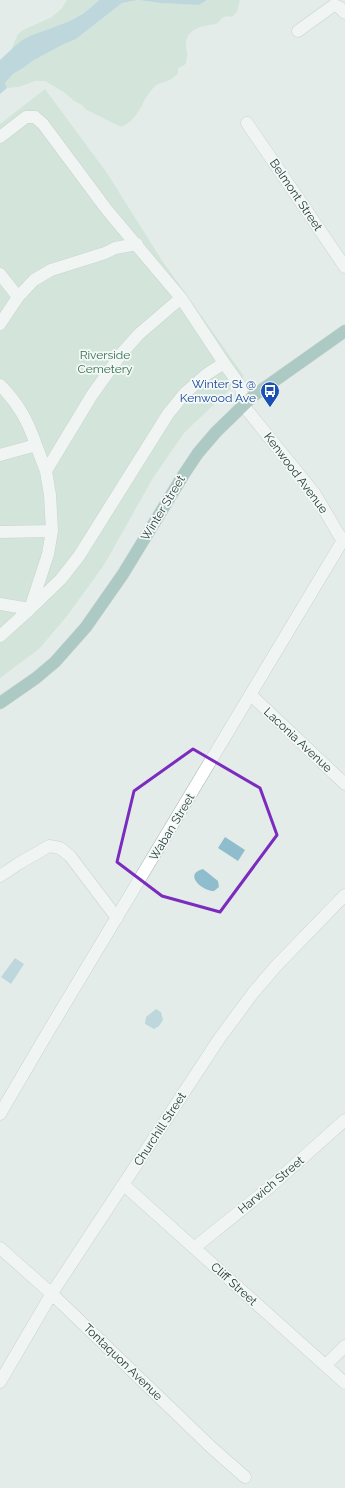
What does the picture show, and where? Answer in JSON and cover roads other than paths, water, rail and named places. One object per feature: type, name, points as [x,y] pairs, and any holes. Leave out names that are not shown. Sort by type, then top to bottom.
[{"type":"main road","name":"Winter Street","points":[[0,703],[16,693],[50,666],[86,627],[123,574],[170,495],[198,453],[216,432],[253,396],[343,335]]},
{"type":"street","points":[[298,31],[334,5],[339,7],[345,13]]},
{"type":"street","points":[[0,137],[26,117],[36,117],[43,124],[107,210],[181,298],[240,387],[243,405]]},
{"type":"street","name":"Belmont Street","points":[[246,123],[345,267]]},
{"type":"street","points":[[0,324],[18,297],[34,280],[51,270],[105,253],[115,248],[137,244]]},
{"type":"street","points":[[0,274],[18,297]]},
{"type":"street","points":[[46,471],[92,395],[122,353],[139,334],[181,298]]},
{"type":"street","points":[[0,636],[61,579],[79,556],[168,414],[186,393],[207,374],[224,363]]},
{"type":"street","points":[[0,385],[19,407],[28,423],[46,471],[50,495],[52,531],[48,554],[30,609]]},
{"type":"street","name":"Kenwood Avenue","points":[[243,405],[315,494],[344,541]]},
{"type":"street","points":[[0,455],[36,445]]},
{"type":"street","points":[[0,532],[52,531]]},
{"type":"street","name":"Waban Street","points":[[0,1114],[344,541]]},
{"type":"street","points":[[0,604],[30,609]]},
{"type":"street","name":"Laconia Avenue","points":[[251,695],[345,784]]},
{"type":"street","points":[[0,876],[49,846],[60,848],[70,856],[117,918]]},
{"type":"street","name":"Churchill Street","points":[[0,1382],[52,1294],[219,1039],[253,993],[277,965],[345,895]]},
{"type":"street","name":"Harwich Street","points":[[194,1248],[271,1186],[345,1120]]},
{"type":"street","name":"Cliff Street","points":[[124,1185],[345,1383]]},
{"type":"street","name":"Tontaquon Avenue","points":[[0,1248],[52,1294],[212,1448],[245,1477]]},
{"type":"street","points":[[326,1365],[345,1346]]},
{"type":"water","points":[[99,0],[138,0],[122,3],[76,39],[34,60],[13,74],[5,83],[7,88],[0,94],[0,60],[26,38],[73,19],[91,8]]},
{"type":"water","points":[[138,0],[207,0],[199,5]]},
{"type":"water","points":[[225,837],[245,850],[238,861],[218,848]]},
{"type":"water","points":[[203,869],[218,881],[219,887],[214,891],[204,888],[196,882],[195,875],[197,871]]},
{"type":"water","points":[[15,958],[24,964],[11,984],[1,977]]},
{"type":"water","points":[[156,1009],[161,1012],[163,1020],[159,1026],[154,1029],[145,1024],[146,1017]]},
{"type":"place","name":"Winter St @ Kenwood Ave","points":[[270,408]]},
{"type":"park label","name":"Riverside Cemetery","points":[[105,362]]}]
